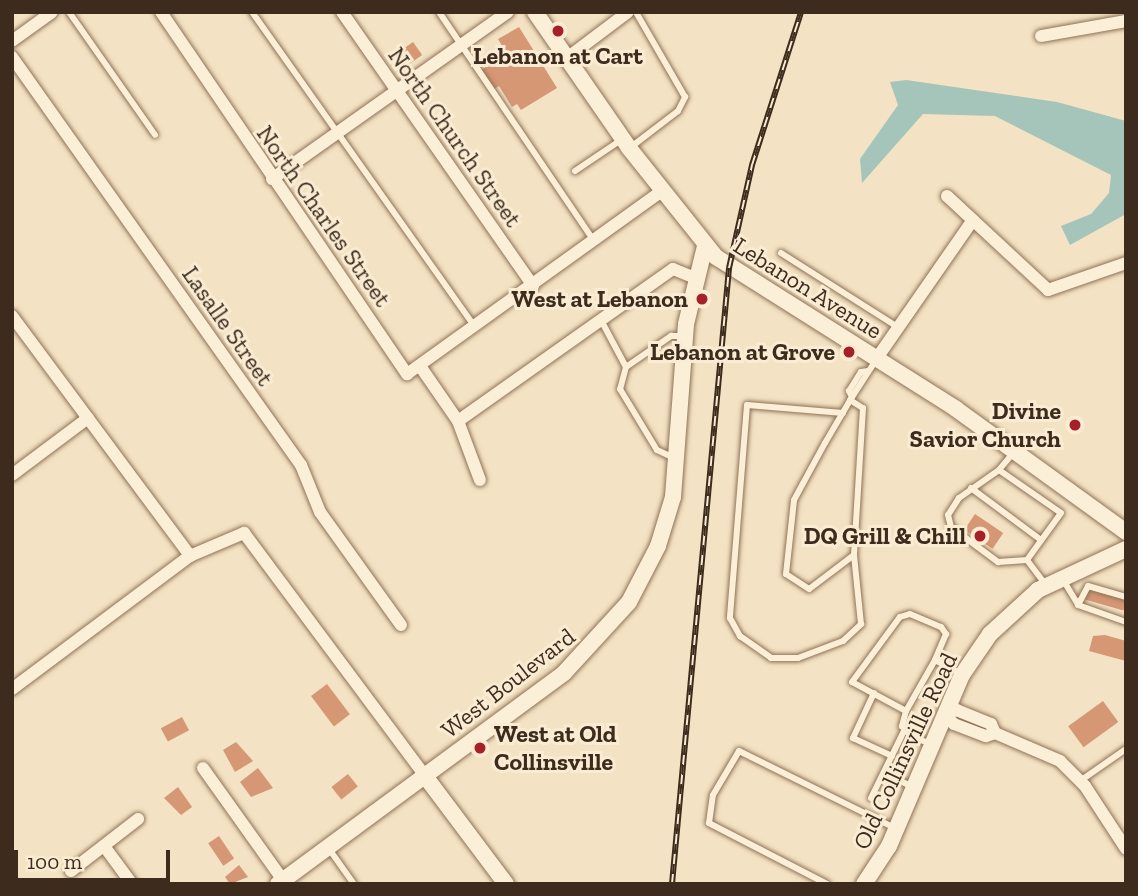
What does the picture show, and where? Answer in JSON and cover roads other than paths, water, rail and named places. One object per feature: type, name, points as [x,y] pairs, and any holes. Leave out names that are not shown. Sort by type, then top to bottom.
[{"type":"street","points":[[12,41],[52,12]]},
{"type":"street","name":"North Charles Street","points":[[160,12],[407,374],[420,366]]},
{"type":"street","name":"North Church Street","points":[[342,12],[533,286]]},
{"type":"street","points":[[272,179],[508,12]]},
{"type":"street","name":"Lebanon Avenue","points":[[535,12],[625,144],[705,246],[729,268],[873,365],[1015,450],[1126,533]]},
{"type":"street","points":[[567,58],[628,12]]},
{"type":"street","points":[[1041,36],[1126,21]]},
{"type":"street","name":"Lasalle Street","points":[[12,57],[301,465],[320,512],[401,625]]},
{"type":"street","points":[[480,480],[458,421],[420,366],[595,243],[662,191]]},
{"type":"street","points":[[947,196],[1048,290],[1126,263]]},
{"type":"street","points":[[873,365],[973,220]]},
{"type":"street","name":"West Boulevard","points":[[280,882],[572,667],[610,628],[658,546],[679,459],[685,336],[695,278],[705,246]]},
{"type":"street","points":[[458,421],[602,322],[673,269],[695,278]]},
{"type":"street","points":[[12,316],[190,556]]},
{"type":"street","points":[[12,475],[88,418]]},
{"type":"street","points":[[12,690],[190,556],[244,533],[506,884]]},
{"type":"street","name":"Old Collinsville Road","points":[[864,884],[897,828],[962,675],[990,634],[1046,585],[1061,576],[1126,550]]},
{"type":"street","points":[[944,714],[986,736],[995,733],[1045,751],[1080,781],[1126,849]]},
{"type":"street","points":[[203,768],[280,882]]},
{"type":"street","points":[[71,871],[138,819]]},
{"type":"street","points":[[104,846],[132,884]]},
{"type":"lane","points":[[69,12],[155,135]]},
{"type":"lane","points":[[252,12],[475,327]]},
{"type":"lane","points":[[439,12],[595,243]]},
{"type":"lane","points":[[575,172],[678,111],[685,97],[636,12]]},
{"type":"lane","points":[[781,253],[899,328]]},
{"type":"lane","points":[[602,322],[626,367]]},
{"type":"lane","points":[[679,459],[657,450],[620,389],[626,367],[671,336],[685,336]]},
{"type":"lane","points":[[843,412],[747,405],[730,618],[740,636],[771,657],[798,658],[843,641],[861,624],[854,555],[863,408],[851,399],[849,391],[861,372],[873,365]]},
{"type":"lane","points":[[851,399],[794,500],[786,574],[809,589],[854,555]]},
{"type":"lane","points":[[1015,450],[999,470],[971,488],[947,516],[951,527],[998,562],[1027,560]]},
{"type":"lane","points":[[999,470],[1060,513],[1027,560]]},
{"type":"lane","points":[[971,488],[1041,540]]},
{"type":"lane","points":[[1027,560],[1046,585]]},
{"type":"lane","points":[[1061,576],[1077,605],[1126,622]]},
{"type":"lane","points":[[1077,605],[1088,586],[1122,597]]},
{"type":"lane","points":[[1097,613],[1099,604]]},
{"type":"lane","points":[[1114,618],[1116,609]]},
{"type":"lane","points":[[872,798],[905,729],[906,711],[935,660],[946,634],[941,627],[910,614],[900,617],[852,681],[906,711]]},
{"type":"lane","points":[[935,660],[962,675]]},
{"type":"lane","points":[[874,693],[853,738],[892,756]]},
{"type":"lane","points":[[905,729],[931,744]]},
{"type":"lane","points":[[1080,781],[1126,748]]},
{"type":"lane","points":[[827,884],[709,822],[713,795],[739,751],[897,828]]},
{"type":"lane","points":[[884,773],[913,787]]},
{"type":"lane","points":[[328,847],[354,884]]},
{"type":"water","points":[[906,80],[1057,102],[1126,121],[1126,214],[1070,245],[1061,226],[1091,214],[1109,193],[1111,175],[995,116],[923,114],[862,183],[860,159],[898,105],[890,82]]},
{"type":"railway","points":[[672,884],[729,268],[752,165],[801,12]]},
{"type":"place","name":"Lebanon at Cart","points":[[558,31]]},
{"type":"place","name":"West at Lebanon","points":[[702,299]]},
{"type":"place","name":"Lebanon at Grove","points":[[849,352]]},
{"type":"place","name":"Divine Savior Church","points":[[1075,425]]},
{"type":"place","name":"DQ Grill & Chill","points":[[980,536]]},
{"type":"place","name":"West at Old Collinsville","points":[[480,748]]}]
